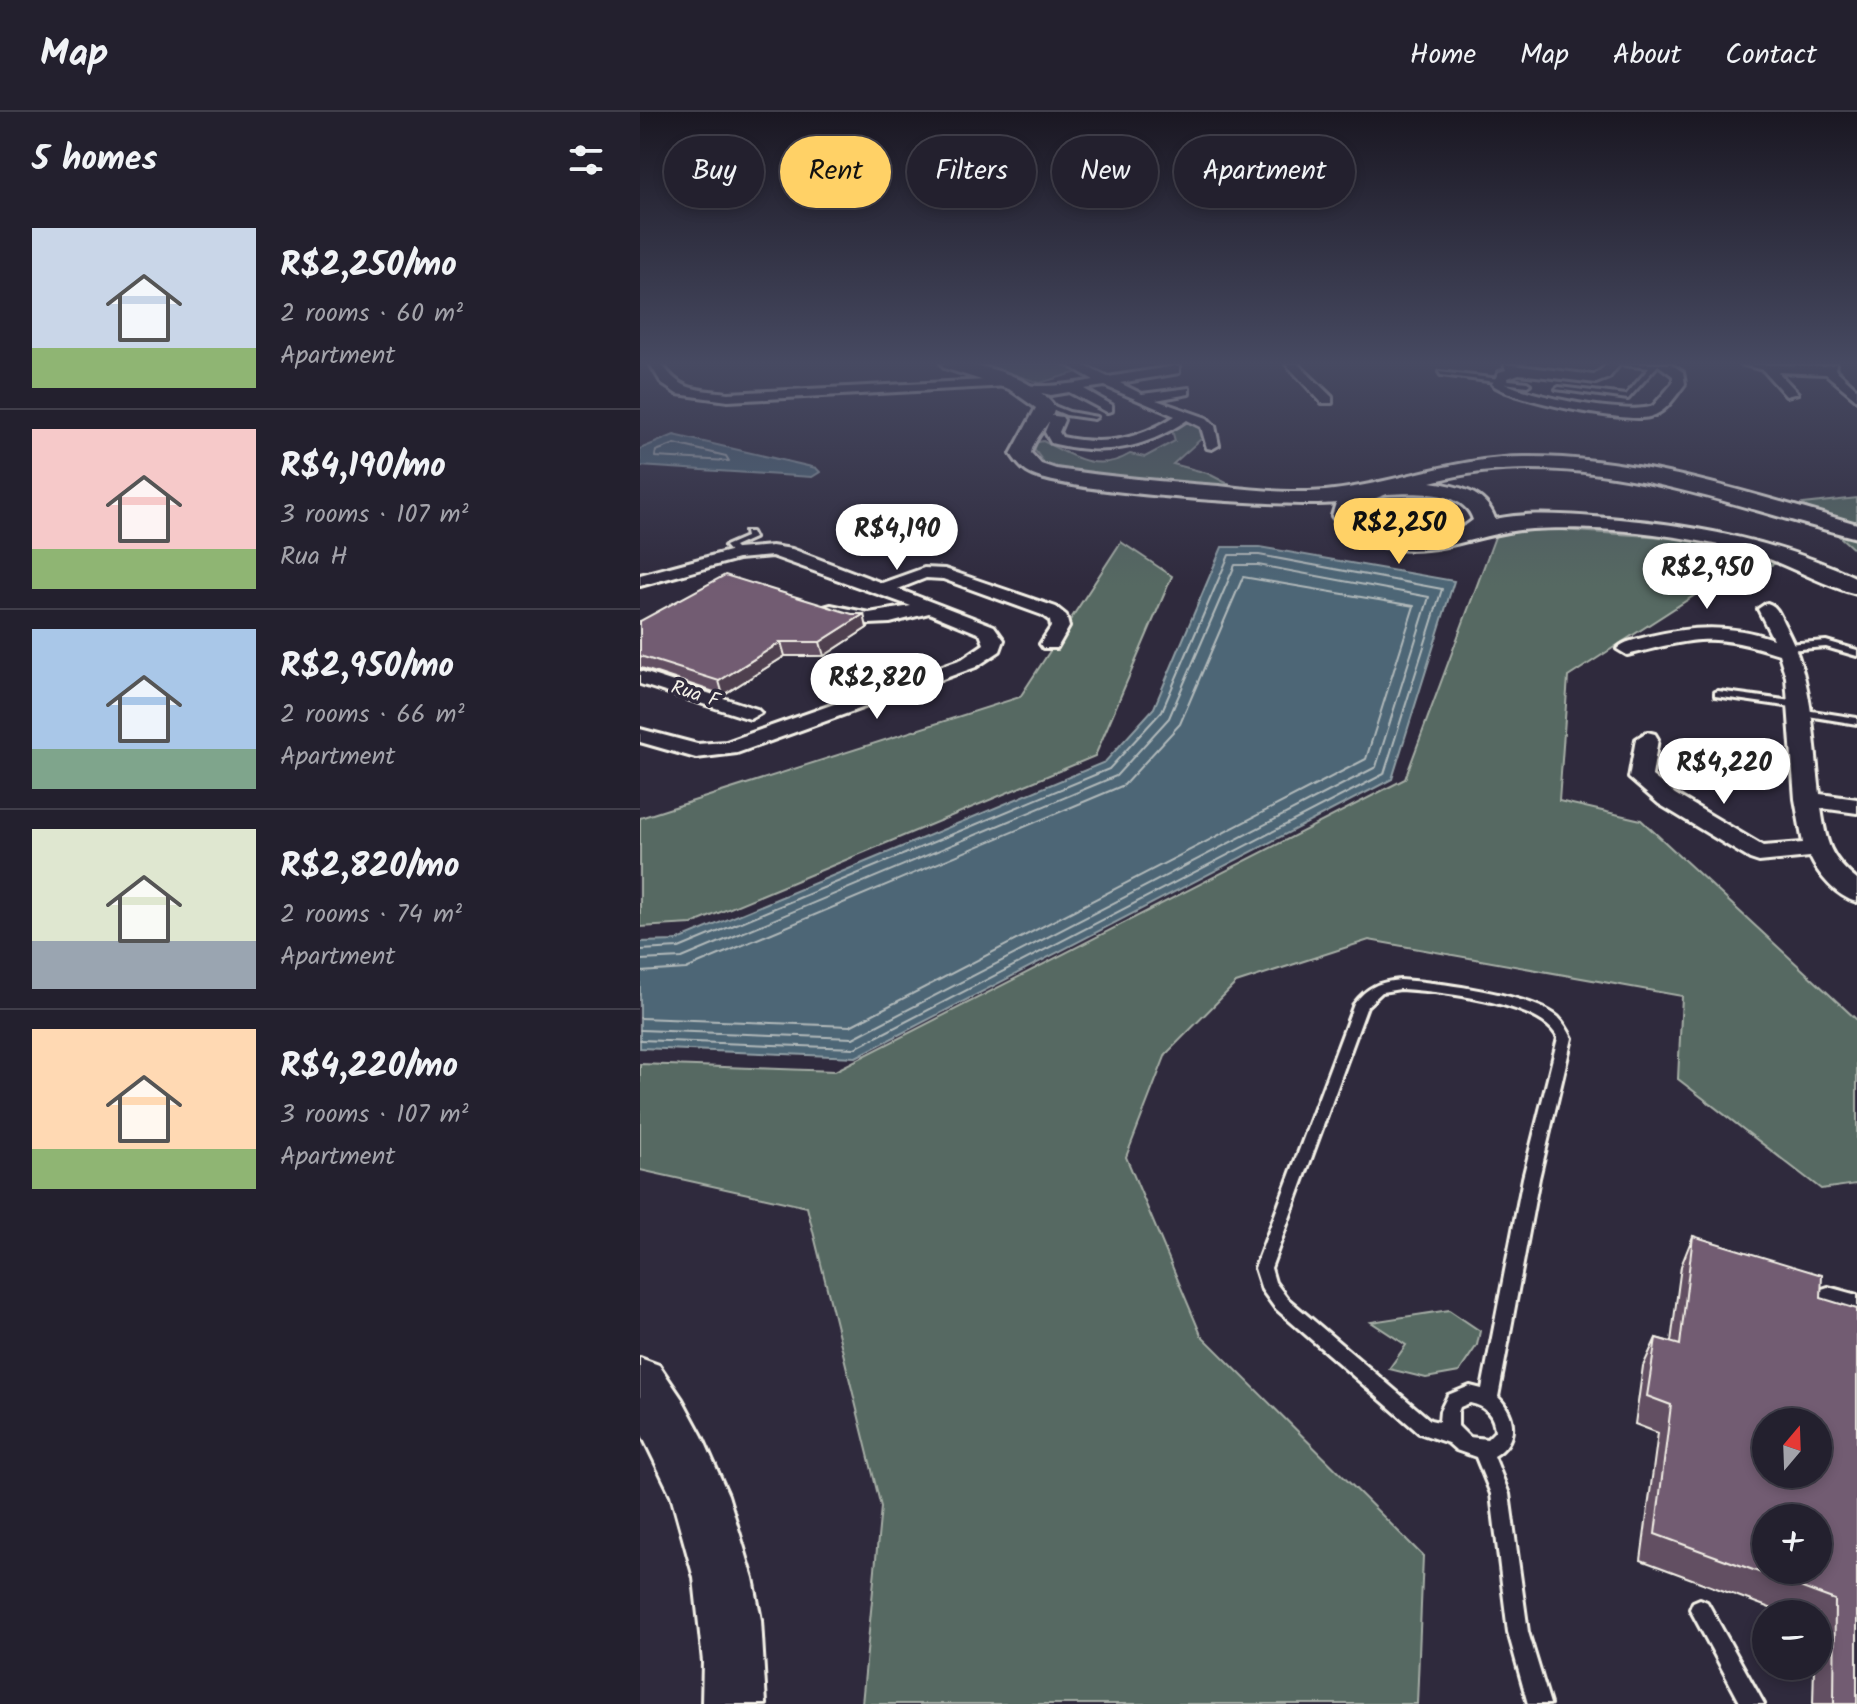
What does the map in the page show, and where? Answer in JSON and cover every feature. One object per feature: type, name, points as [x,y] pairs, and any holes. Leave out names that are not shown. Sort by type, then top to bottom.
[{"type":"main road","points":[[1027,438],[1021,454],[1034,468],[1052,475],[1127,486],[1290,499],[1332,497],[1378,490],[1474,467],[1527,463],[1575,466],[1695,486],[1857,531]]},
{"type":"main road","points":[[1478,531],[1485,522],[1484,514],[1470,501],[1463,488],[1470,481],[1494,472],[1537,470],[1660,485],[1857,539]]},
{"type":"main road","points":[[1343,516],[1348,501],[1378,490],[1427,488],[1500,514],[1543,522],[1654,531],[1739,543],[1796,559],[1857,587]]},
{"type":"main road","points":[[1290,499],[1343,516],[1358,531],[1401,543],[1451,541],[1502,523],[1543,522]]},
{"type":"main road","points":[[640,1383],[663,1415],[708,1519],[733,1634],[734,1704]]},
{"type":"street","points":[[1055,438],[1113,448],[1148,438]]},
{"type":"street","points":[[1210,438],[1212,445]]},
{"type":"street","points":[[640,581],[737,554],[786,553],[987,630],[994,640],[993,647],[969,663],[729,748],[696,751],[640,735]]},
{"type":"street","points":[[881,589],[924,573],[945,574],[1049,611],[1059,619],[1060,627],[1050,644]]},
{"type":"street","points":[[819,607],[856,619],[872,620],[928,607]]},
{"type":"street","points":[[1767,609],[1788,649],[1796,677],[1807,799],[1822,859],[1857,894]]},
{"type":"street","points":[[1627,649],[1650,641],[1709,632],[1735,635],[1788,649]]},
{"type":"street","name":"Rua F","points":[[640,677],[750,713]]},
{"type":"street","points":[[1647,739],[1640,778],[1667,799],[1759,854],[1822,859],[1857,871]]},
{"type":"street","points":[[1807,799],[1857,806]]},
{"type":"lane","points":[[737,554],[729,546],[750,538],[748,534]]},
{"type":"lane","points":[[1788,649],[1826,644],[1857,653]]},
{"type":"lane","points":[[1718,694],[1857,721]]},
{"type":"lane","points":[[1452,1435],[1447,1417],[1454,1401],[1470,1394],[1489,1400],[1502,1415],[1504,1434],[1492,1448],[1482,1450],[1466,1447],[1452,1435],[1425,1427],[1281,1303],[1264,1277],[1263,1268],[1361,1004],[1374,990],[1383,986],[1403,983],[1429,986],[1533,1010],[1558,1025],[1565,1038],[1531,1178],[1489,1400]]},
{"type":"lane","points":[[1828,1294],[1857,1302]]},
{"type":"lane","points":[[1482,1450],[1500,1494],[1518,1632],[1539,1704]]},
{"type":"lane","points":[[1700,1609],[1753,1704]]},
{"type":"green space","points":[[1174,438],[1201,438],[1173,464],[1207,473],[1240,490],[1049,469],[1030,444],[1043,441],[1086,461],[1107,462],[1130,454],[1145,457],[1175,441]]},
{"type":"green space","points":[[1857,498],[1857,552],[1803,504]]},
{"type":"green space","points":[[1499,526],[1694,539],[1788,559],[1706,588],[1568,677],[1559,801],[1641,820],[1857,1020],[1857,1184],[1821,1189],[1678,1079],[1682,996],[1369,940],[1236,983],[1166,1054],[1126,1157],[1201,1335],[1423,1556],[1417,1704],[862,1704],[881,1507],[807,1207],[640,1170],[640,1064],[835,1071],[1405,779]]},
{"type":"green space","points":[[1121,542],[1172,576],[1095,756],[692,924],[640,927],[640,818],[1020,697]]},
{"type":"green space","points":[[1449,1310],[1480,1331],[1477,1345],[1459,1372],[1426,1378],[1389,1369],[1406,1345],[1371,1322]]},
{"type":"water","points":[[666,438],[688,438],[816,468],[820,472],[812,477],[640,466],[640,449]]},
{"type":"water","points":[[1222,547],[1259,547],[1454,581],[1392,779],[856,1057],[640,1048],[640,942],[676,941],[1105,762],[1154,708]]},
{"type":"building","points":[[725,575],[852,614],[864,614],[820,642],[781,642],[719,681],[640,656],[640,621]]},
{"type":"building","points":[[1693,1236],[1822,1275],[1821,1298],[1857,1309],[1857,1704],[1834,1704],[1835,1600],[1791,1584],[1832,1584],[1832,1504],[1752,1504],[1752,1570],[1655,1534],[1671,1405],[1647,1396],[1656,1338],[1680,1345]]}]
